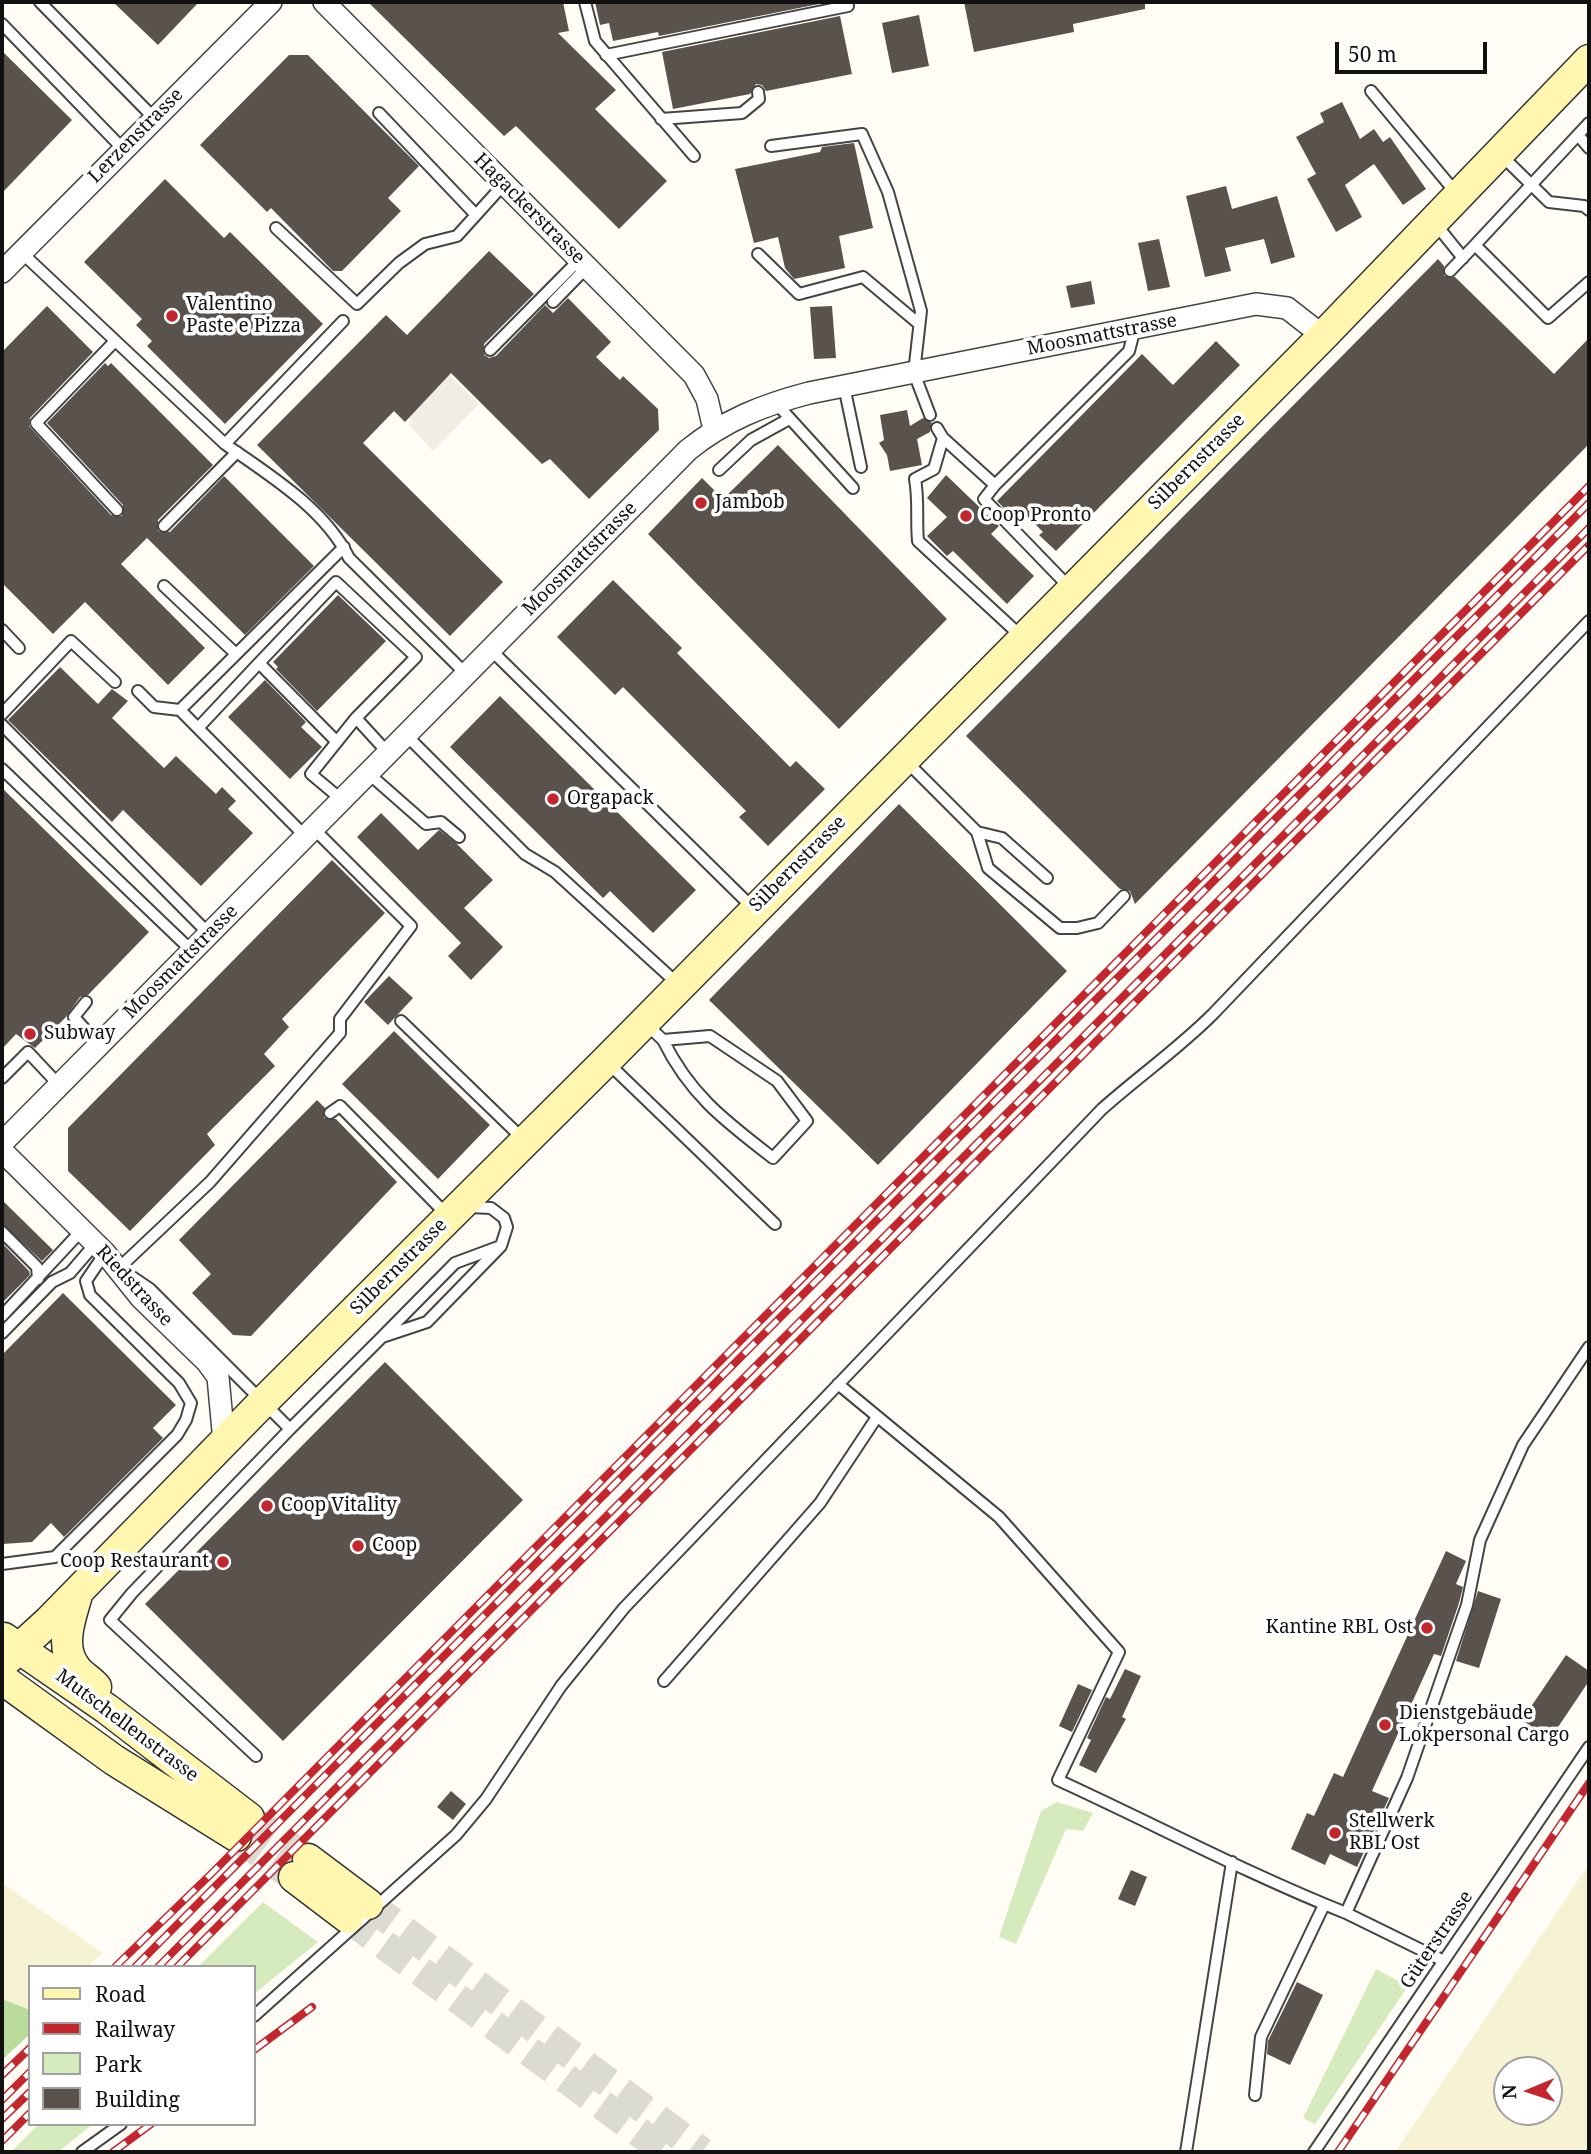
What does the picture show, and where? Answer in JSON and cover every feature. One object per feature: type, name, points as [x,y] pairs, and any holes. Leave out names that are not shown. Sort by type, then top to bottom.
[{"type":"street","name":"Lerzenstrasse","points":[[2,271],[271,2]]},
{"type":"street","name":"Hagackerstrasse","points":[[335,9],[694,375],[707,399],[714,429]]},
{"type":"street","name":"Silbernstrasse","points":[[7,1650],[77,1592],[264,1401],[606,1061],[653,1031],[679,986],[1323,336],[1589,60]]},
{"type":"street","name":"Moosmattstrasse","points":[[2,1143],[688,450],[714,429],[759,407],[844,386],[1255,304],[1287,308],[1323,336]]},
{"type":"street","name":"Riedstrasse","points":[[2,1151],[100,1249],[141,1298],[207,1362],[218,1377],[224,1442]]},
{"type":"street","points":[[77,1592],[67,1632],[68,1651],[75,1668],[94,1684],[107,1709]]},
{"type":"street","name":"Mutschellenstrasse","points":[[2,1679],[114,1760],[243,1827],[107,1709],[7,1650]]},
{"type":"street","points":[[301,1868],[358,1911]]},
{"type":"lane","points":[[40,2],[153,118]]},
{"type":"lane","points":[[585,2],[595,41],[694,156]]},
{"type":"lane","points":[[606,55],[848,6],[847,2]]},
{"type":"lane","points":[[2,24],[123,149]]},
{"type":"lane","points":[[1371,91],[1458,196]]},
{"type":"lane","points":[[661,119],[742,113],[759,99],[758,93]]},
{"type":"lane","points":[[379,113],[476,215]]},
{"type":"lane","points":[[1450,271],[1589,123]]},
{"type":"lane","points":[[771,146],[862,134],[888,192],[921,311],[914,373],[930,415]]},
{"type":"lane","points":[[1578,135],[1589,148]]},
{"type":"lane","points":[[1499,154],[1549,202],[1584,206],[1589,211]]},
{"type":"lane","points":[[276,229],[357,304],[399,263],[425,244],[457,236],[504,184]]},
{"type":"lane","points":[[1434,222],[1463,258]]},
{"type":"lane","points":[[1475,245],[1548,318],[1589,282]]},
{"type":"lane","points":[[20,253],[225,444],[293,493],[344,547],[349,558],[466,674]]},
{"type":"lane","points":[[758,254],[799,294],[863,277],[919,324]]},
{"type":"lane","points":[[554,302],[583,263]]},
{"type":"lane","points":[[490,350],[583,263]]},
{"type":"lane","points":[[225,444],[343,321]]},
{"type":"lane","points":[[1071,589],[984,499],[1129,351],[1135,328]]},
{"type":"lane","points":[[115,341],[36,423],[117,510]]},
{"type":"lane","points":[[844,386],[861,467]]},
{"type":"lane","points":[[775,402],[853,488]]},
{"type":"lane","points":[[719,470],[751,440],[789,419]]},
{"type":"lane","points":[[995,485],[940,433],[934,469],[915,479],[920,505],[916,516],[918,541],[1023,638]]},
{"type":"lane","points":[[164,526],[237,453]]},
{"type":"lane","points":[[180,710],[344,547]]},
{"type":"lane","points":[[198,728],[336,582],[416,657],[356,718],[312,774],[342,800]]},
{"type":"lane","points":[[164,586],[236,654]]},
{"type":"lane","points":[[256,2013],[456,1835],[486,1799],[561,1686],[606,1629],[1102,1109],[1142,1074],[1179,1049],[1589,621]]},
{"type":"lane","points":[[2,630],[19,648]]},
{"type":"lane","points":[[2,714],[71,641],[116,682]]},
{"type":"lane","points":[[490,649],[754,909]]},
{"type":"lane","points":[[259,663],[337,741]]},
{"type":"lane","points":[[2,1316],[38,1279],[100,1249],[210,1182],[340,1033],[340,1019],[411,926],[180,710],[154,707],[138,691]]},
{"type":"lane","points":[[356,718],[388,753]]},
{"type":"lane","points":[[2,725],[209,934]]},
{"type":"lane","points":[[406,735],[526,854],[555,872],[679,986]]},
{"type":"lane","points":[[903,758],[977,832],[988,868],[1060,928],[1077,929],[1098,923],[1124,896]]},
{"type":"lane","points":[[2,769],[192,951]]},
{"type":"lane","points":[[368,774],[426,824],[441,822],[459,837]]},
{"type":"lane","points":[[977,832],[1002,838],[1047,878]]},
{"type":"lane","points":[[86,1002],[74,1017],[99,1045]]},
{"type":"lane","points":[[401,1021],[525,1141]]},
{"type":"lane","points":[[653,1031],[710,1036],[777,1081],[807,1121],[773,1158],[713,1112],[678,1071],[653,1031]]},
{"type":"lane","points":[[2,1078],[27,1052],[59,1085]]},
{"type":"lane","points":[[606,1061],[775,1224]]},
{"type":"lane","points":[[330,1113],[340,1106],[454,1212],[485,1208],[500,1214],[507,1227],[501,1246],[427,1322],[382,1337]]},
{"type":"lane","points":[[2,1232],[37,1267],[38,1279]]},
{"type":"lane","points":[[256,1756],[110,1620],[132,1593],[290,1429],[455,1263],[501,1246]]},
{"type":"lane","points":[[2,1333],[52,1282],[70,1273],[100,1249]]},
{"type":"lane","points":[[100,1249],[150,1289],[290,1429]]},
{"type":"lane","points":[[2,1564],[55,1557],[177,1435],[187,1420],[191,1403],[180,1383],[90,1295],[86,1281],[100,1249]]},
{"type":"lane","points":[[1346,1913],[1406,1778],[1467,1605],[1480,1540],[1524,1445],[1589,1346]]},
{"type":"lane","points":[[838,1384],[999,1517],[1119,1651],[1058,1780],[1444,1961]]},
{"type":"lane","points":[[664,1681],[820,1503],[877,1417]]},
{"type":"lane","name":"Güterstrasse","points":[[1314,2152],[1589,1747]]},
{"type":"lane","points":[[1186,2152],[1232,1862]]},
{"type":"lane","points":[[1255,2095],[1261,2037],[1324,1905]]},
{"type":"lane","points":[[82,2152],[118,2126]]},
{"type":"shaded area","points":[[449,375],[479,404],[433,451],[409,425],[413,421],[409,417]]},
{"type":"shaded area","points":[[1589,1864],[1589,2152],[1395,2152]]},
{"type":"shaded area","points":[[2,1883],[103,1953],[89,1965],[28,1965],[28,2009],[2,1999]]},
{"type":"green space","points":[[1057,1802],[1093,1813],[1083,1831],[1066,1829],[1016,1944],[999,1937],[1041,1811]]},
{"type":"green space","points":[[263,1902],[318,1942],[256,1992],[256,1965],[200,1965]]},
{"type":"green space","points":[[1376,1969],[1408,1986],[1315,2124],[1303,2118]]},
{"type":"green space","points":[[2,1999],[28,2009],[28,2036],[2,2060]]},
{"type":"green space","points":[[37,2126],[90,2126],[58,2152],[11,2152]]},
{"type":"building","points":[[113,2],[199,2],[158,45]]},
{"type":"building","points":[[368,2],[563,2],[569,31],[558,33],[616,90],[595,109],[667,181],[619,229],[516,126],[504,136]]},
{"type":"building","points":[[595,2],[829,2],[659,36],[658,32],[613,41],[609,23],[600,25]]},
{"type":"building","points":[[964,2],[1145,2],[1145,9],[1073,24],[1074,32],[974,52]]},
{"type":"building","points":[[919,15],[929,66],[892,73],[882,23]]},
{"type":"building","points":[[840,16],[852,74],[766,91],[762,85],[756,84],[750,94],[673,109],[662,52]]},
{"type":"building","points":[[2,51],[72,120],[2,193]]},
{"type":"building","points":[[289,55],[308,55],[419,166],[388,198],[401,211],[342,271],[333,271],[271,208],[267,212],[200,145]]},
{"type":"building","points":[[1342,102],[1360,139],[1374,129],[1383,142],[1390,137],[1426,189],[1403,205],[1374,164],[1345,185],[1362,217],[1336,232],[1307,179],[1316,174],[1296,137],[1324,122],[1320,113]]},
{"type":"building","points":[[854,143],[873,228],[839,236],[845,268],[794,279],[785,268],[778,237],[754,243],[735,169],[820,152],[822,147]]},
{"type":"building","points":[[165,179],[224,238],[230,232],[323,324],[225,424],[147,346],[152,341],[136,325],[142,319],[84,262]]},
{"type":"building","points":[[1226,186],[1232,209],[1277,196],[1295,257],[1271,264],[1264,239],[1225,248],[1231,271],[1205,277],[1186,196]]},
{"type":"building","points":[[1159,239],[1170,287],[1148,291],[1138,243]]},
{"type":"building","points":[[489,251],[534,294],[484,344],[484,355],[489,358],[496,356],[545,305],[553,313],[568,298],[611,342],[596,357],[620,380],[623,376],[658,409],[659,430],[589,499],[550,459],[542,464],[451,373],[405,422],[394,411],[363,443],[503,582],[450,636],[257,445],[386,315],[407,335]]},
{"type":"building","points":[[1438,259],[1444,266],[1444,276],[1455,277],[1554,374],[1589,338],[1589,444],[1135,904],[1130,891],[1120,889],[966,736]]},
{"type":"building","points":[[1091,281],[1095,304],[1071,308],[1066,286]]},
{"type":"building","points":[[47,306],[93,352],[30,418],[29,426],[111,515],[122,516],[123,505],[47,423],[105,363],[108,366],[111,363],[213,465],[158,520],[158,531],[170,532],[224,476],[314,566],[245,635],[147,538],[121,564],[205,648],[168,685],[85,602],[53,634],[2,583],[2,352]]},
{"type":"building","points":[[832,306],[836,358],[814,359],[810,307]]},
{"type":"building","points":[[1216,341],[1240,365],[1056,551],[1039,535],[1043,532],[1017,506],[1010,514],[997,501],[1142,354],[1173,385]]},
{"type":"building","points":[[907,410],[910,426],[923,418],[932,423],[930,432],[917,439],[922,465],[890,471],[887,455],[879,443],[884,440],[880,415]]},
{"type":"building","points":[[778,445],[947,619],[839,729],[648,534],[702,478],[723,499]]},
{"type":"building","points":[[946,475],[999,526],[991,534],[1034,576],[1007,604],[953,551],[947,556],[927,536],[947,517],[927,498]]},
{"type":"building","points":[[613,580],[682,648],[677,653],[790,767],[796,761],[825,789],[768,846],[739,817],[746,811],[623,687],[615,695],[557,637]]},
{"type":"building","points":[[338,595],[386,641],[317,711],[276,669],[278,667],[273,662]]},
{"type":"building","points":[[60,667],[98,704],[112,689],[128,701],[112,718],[164,768],[176,756],[216,794],[222,787],[236,801],[228,809],[253,833],[201,886],[123,810],[112,822],[8,720]]},
{"type":"building","points":[[265,680],[306,722],[301,727],[322,747],[290,779],[228,717]]},
{"type":"building","name":"Orgapack","points":[[500,696],[696,890],[653,933],[610,891],[603,898],[450,747]]},
{"type":"building","points":[[2,788],[149,932],[88,995],[80,997],[66,1017],[35,1048],[16,1034],[2,1049]]},
{"type":"building","points":[[899,804],[1067,971],[878,1165],[709,1000]]},
{"type":"building","points":[[381,813],[418,850],[439,830],[493,880],[464,908],[503,947],[471,980],[448,956],[461,943],[357,837]]},
{"type":"building","points":[[332,860],[385,913],[282,1019],[289,1027],[264,1054],[275,1066],[207,1134],[215,1145],[130,1231],[68,1171],[68,1128]]},
{"type":"building","points":[[389,976],[413,998],[388,1025],[364,1002]]},
{"type":"building","points":[[394,1031],[490,1125],[438,1179],[342,1084]]},
{"type":"building","points":[[317,1100],[325,1108],[324,1118],[336,1119],[397,1182],[251,1336],[233,1335],[192,1293],[211,1274],[179,1240]]},
{"type":"building","points":[[2,1200],[53,1250],[42,1261],[2,1224]]},
{"type":"building","points":[[2,1243],[30,1275],[2,1303]]},
{"type":"building","points":[[63,1293],[176,1405],[153,1428],[163,1438],[64,1537],[51,1523],[32,1542],[2,1544],[2,1355]]},
{"type":"building","points":[[385,1362],[523,1500],[283,1741],[145,1604]]},
{"type":"building","points":[[1446,1551],[1466,1561],[1456,1584],[1463,1587],[1441,1656],[1434,1654],[1372,1791],[1389,1798],[1357,1867],[1330,1854],[1325,1865],[1291,1849],[1307,1813],[1314,1816],[1334,1773],[1343,1777]]},
{"type":"building","points":[[1478,1591],[1501,1599],[1479,1668],[1456,1661]]},
{"type":"building","points":[[1566,1655],[1589,1671],[1589,1681],[1550,1739],[1522,1720]]},
{"type":"building","points":[[1125,1669],[1141,1676],[1122,1717],[1126,1719],[1096,1773],[1079,1765],[1091,1740],[1087,1738],[1106,1697],[1110,1699]]},
{"type":"building","points":[[1078,1684],[1092,1690],[1072,1732],[1059,1726]]},
{"type":"building","points":[[451,1791],[466,1804],[453,1820],[437,1807]]},
{"type":"building","points":[[1131,1870],[1147,1877],[1135,1906],[1118,1899]]},
{"type":"building","points":[[1297,1982],[1323,1995],[1290,2065],[1267,2054],[1268,2041]]},
{"type":"tunnel","points":[[249,1818],[308,1859]]},
{"type":"tunnel","points":[[236,1836],[294,1877]]},
{"type":"tunnel","points":[[368,1904],[702,2152]]},
{"type":"tunnel","points":[[348,1918],[666,2152]]},
{"type":"railway","points":[[117,1965],[211,1874],[1589,486]]},
{"type":"railway","points":[[137,1965],[1589,503]]},
{"type":"railway","points":[[160,1965],[1589,528]]},
{"type":"railway","points":[[179,1965],[1589,545]]},
{"type":"railway","points":[[1338,2152],[1589,1783]]},
{"type":"railway","points":[[256,2049],[312,2007]]},
{"type":"railway","points":[[2,2075],[28,2050]]},
{"type":"railway","points":[[2,2100],[28,2074]]},
{"type":"railway","points":[[2,2119],[28,2094]]},
{"type":"railway","points":[[2,2141],[28,2115]]},
{"type":"railway","points":[[113,2152],[148,2126]]},
{"type":"place","name":"Valentino Paste e Pizza","points":[[172,316]]},
{"type":"place","name":"Jambob","points":[[701,503]]},
{"type":"place","name":"Coop Pronto","points":[[966,516]]},
{"type":"place","name":"Orgapack","points":[[553,799]]},
{"type":"place","name":"Subway","points":[[30,1034]]},
{"type":"place","name":"Coop Vitality","points":[[267,1506]]},
{"type":"place","name":"Coop","points":[[358,1546]]},
{"type":"place","name":"Coop Restaurant","points":[[223,1562]]},
{"type":"place","name":"Kantine RBL Ost","points":[[1427,1628]]},
{"type":"place","name":"Dienstgebäude Lokpersonal Cargo","points":[[1385,1725]]},
{"type":"place","name":"Stellwerk RBL Ost","points":[[1335,1833]]}]
